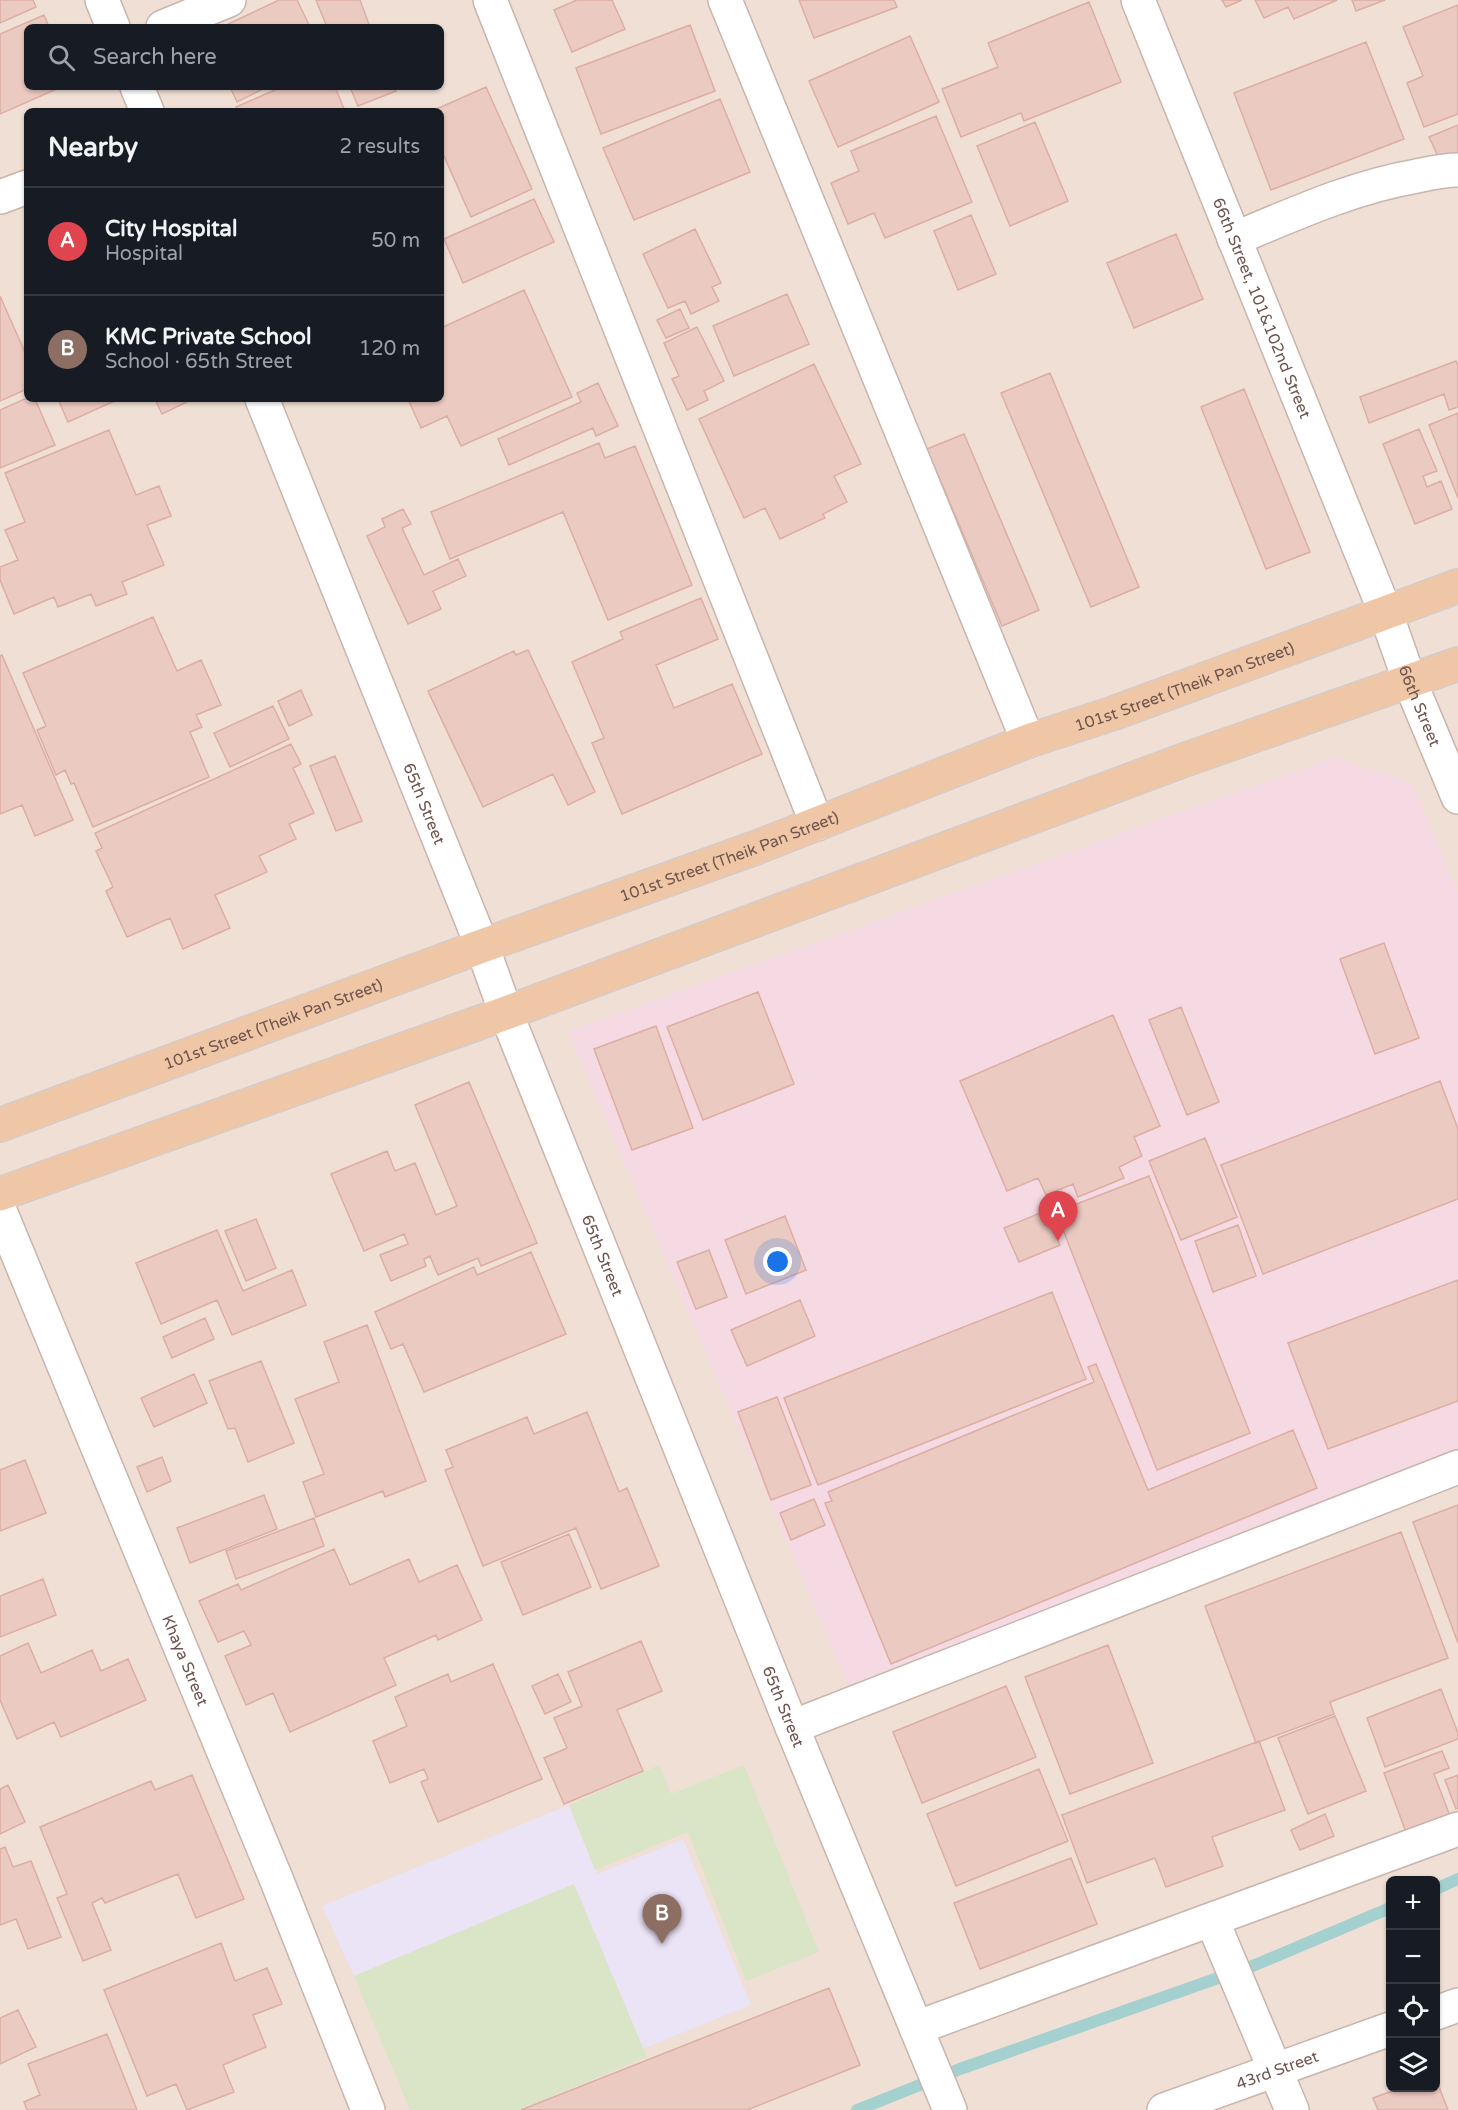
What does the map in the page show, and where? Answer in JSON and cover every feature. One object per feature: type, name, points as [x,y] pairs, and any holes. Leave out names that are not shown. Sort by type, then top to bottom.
[{"type":"main road","name":"101st Street (Theik Pan Street)","points":[[0,1125],[482,946],[744,852],[1028,741],[1114,713],[1458,586]]},
{"type":"main road","points":[[0,1194],[506,1013],[1187,759],[1458,664]]},
{"type":"street","points":[[102,0],[112,24]]},
{"type":"street","points":[[170,24],[229,0]]},
{"type":"street","points":[[490,0],[817,824]]},
{"type":"street","points":[[725,0],[1028,741]]},
{"type":"street","name":"66th Street, 101&102nd Street","points":[[1138,0],[1386,614]]},
{"type":"street","points":[[138,90],[146,108]]},
{"type":"street","points":[[1234,239],[1342,195],[1390,180],[1458,170]]},
{"type":"street","points":[[0,197],[24,188]]},
{"type":"street","name":"65th Street","points":[[263,402],[792,1727],[949,2106]]},
{"type":"street","name":"66th Street","points":[[1386,614],[1410,682],[1458,797]]},
{"type":"street","name":"Khaya Street","points":[[0,1211],[268,1859],[368,2110]]},
{"type":"street","points":[[792,1727],[1458,1467]]},
{"type":"street","points":[[916,2028],[1458,1829]]},
{"type":"street","points":[[1212,1920],[1292,2110]]},
{"type":"street","points":[[1440,2012],[1458,2005]]},
{"type":"street","name":"43rd Street","points":[[1164,2110],[1386,2030]]},
{"type":"shaded area","points":[[0,0],[1458,0],[1458,2110],[0,2110]]},
{"type":"shaded area","points":[[1334,757],[1413,783],[1458,893],[1458,1451],[848,1685],[568,1031]]},
{"type":"shaded area","points":[[569,1805],[597,1874],[683,1839],[751,2005],[642,2049],[574,1884],[354,1976],[322,1906]]},
{"type":"green space","points":[[659,1765],[671,1794],[744,1765],[819,1952],[746,1981],[688,1832],[595,1870],[569,1805]]},
{"type":"green space","points":[[574,1884],[647,2057],[519,2110],[410,2110],[354,1976]]},
{"type":"building","points":[[0,0],[33,0],[36,7],[0,23]]},
{"type":"building","points":[[279,0],[297,0],[309,24],[228,24]]},
{"type":"building","points":[[316,0],[360,0],[369,24],[326,24]]},
{"type":"building","points":[[577,0],[612,0],[625,29],[572,52],[554,10]]},
{"type":"building","points":[[799,0],[894,0],[897,7],[814,38]]},
{"type":"building","points":[[1222,0],[1242,0],[1226,7]]},
{"type":"building","points":[[1255,0],[1337,0],[1294,19],[1288,7],[1264,18]]},
{"type":"building","points":[[1352,0],[1385,0],[1356,11]]},
{"type":"building","points":[[1089,2],[1121,82],[1024,121],[1021,113],[961,137],[942,89],[998,67],[988,43]]},
{"type":"building","points":[[1458,5],[1458,114],[1424,127],[1407,83],[1423,76],[1403,27]]},
{"type":"building","points":[[44,15],[48,24],[24,24],[24,90],[54,90],[0,114],[0,34]]},
{"type":"building","points":[[690,25],[715,91],[601,134],[576,68]]},
{"type":"building","points":[[910,36],[939,102],[838,147],[809,81]]},
{"type":"building","points":[[1366,42],[1404,139],[1271,190],[1234,93]]},
{"type":"building","points":[[486,87],[532,189],[471,217],[444,156],[444,108],[439,108]]},
{"type":"building","points":[[231,90],[261,90],[237,102]]},
{"type":"building","points":[[275,90],[336,90],[344,108],[236,108]]},
{"type":"building","points":[[351,90],[396,91],[358,106]]},
{"type":"building","points":[[720,99],[750,172],[634,220],[603,148]]},
{"type":"building","points":[[936,116],[972,202],[885,238],[874,213],[848,224],[831,183],[859,171],[851,151]]},
{"type":"building","points":[[1035,122],[1068,201],[1010,226],[977,146]]},
{"type":"building","points":[[1458,125],[1458,160],[1443,167],[1429,137]]},
{"type":"building","points":[[534,199],[554,242],[463,283],[444,239]]},
{"type":"building","points":[[971,215],[996,274],[958,290],[934,231]]},
{"type":"building","points":[[695,229],[721,283],[712,287],[719,301],[691,314],[685,301],[668,308],[643,254]]},
{"type":"building","points":[[1176,234],[1203,299],[1134,328],[1107,263]]},
{"type":"building","points":[[524,290],[572,397],[461,446],[447,416],[421,428],[409,402],[444,402],[444,327]]},
{"type":"building","points":[[787,294],[809,344],[734,376],[713,326]]},
{"type":"building","points":[[0,296],[24,350],[24,390],[0,401]]},
{"type":"building","points":[[680,309],[689,328],[666,338],[657,320]]},
{"type":"building","points":[[697,327],[724,381],[704,391],[708,400],[687,410],[672,379],[679,376],[664,343]]},
{"type":"building","points":[[1456,361],[1458,407],[1449,410],[1444,394],[1369,423],[1360,397]]},
{"type":"building","points":[[814,364],[861,464],[834,476],[847,502],[823,514],[825,518],[780,539],[765,508],[744,518],[699,419]]},
{"type":"building","points":[[1050,373],[1139,587],[1091,607],[1001,393]]},
{"type":"building","points":[[598,383],[618,426],[596,436],[593,428],[509,465],[498,439],[581,402],[577,393]]},
{"type":"building","points":[[1244,389],[1310,552],[1266,569],[1201,407]]},
{"type":"building","points":[[24,399],[24,402],[36,402],[55,445],[0,468],[0,410]]},
{"type":"building","points":[[59,402],[112,402],[68,422]]},
{"type":"building","points":[[156,402],[187,402],[162,414]]},
{"type":"building","points":[[1458,413],[1458,498],[1429,425]]},
{"type":"building","points":[[1419,429],[1437,471],[1423,476],[1427,487],[1441,481],[1452,509],[1415,524],[1383,444]]},
{"type":"building","points":[[109,430],[136,495],[159,486],[171,516],[147,525],[164,565],[122,582],[127,594],[96,606],[91,594],[58,607],[54,597],[14,614],[0,580],[0,567],[18,560],[5,530],[25,522],[5,473]]},
{"type":"building","points":[[964,434],[1039,610],[1002,626],[927,449]]},
{"type":"building","points":[[599,443],[605,458],[635,446],[692,585],[608,620],[563,512],[450,559],[431,512]]},
{"type":"building","points":[[403,509],[411,524],[402,528],[424,575],[458,559],[466,576],[433,591],[441,609],[408,624],[367,536],[385,527],[382,519]]},
{"type":"building","points":[[701,598],[718,639],[656,665],[674,708],[732,684],[762,754],[622,814],[592,743],[604,738],[572,662],[623,639],[620,632]]},
{"type":"building","points":[[153,617],[177,671],[201,660],[221,705],[196,715],[202,727],[190,732],[209,777],[93,827],[74,783],[71,784],[65,770],[56,775],[37,730],[46,726],[23,673]]},
{"type":"building","points":[[528,650],[595,792],[568,805],[553,774],[483,807],[428,691],[514,651],[516,655]]},
{"type":"building","points":[[2,655],[73,820],[35,836],[22,805],[0,814],[0,656]]},
{"type":"building","points":[[301,690],[312,715],[289,726],[278,701]]},
{"type":"building","points":[[273,706],[289,739],[230,767],[214,733]]},
{"type":"building","points":[[291,744],[301,764],[293,768],[314,813],[289,824],[296,839],[259,856],[267,872],[215,895],[230,928],[183,949],[170,918],[127,937],[106,891],[113,887],[96,851],[102,848],[95,833]]},
{"type":"building","points":[[335,756],[362,821],[336,831],[310,766]]},
{"type":"building","points":[[1384,943],[1419,1038],[1375,1054],[1340,959]]},
{"type":"building","points":[[758,992],[794,1084],[703,1120],[667,1027]]},
{"type":"building","points":[[1181,1007],[1219,1102],[1187,1115],[1149,1020]]},
{"type":"building","points":[[1113,1015],[1160,1126],[1134,1137],[1142,1156],[1119,1167],[1124,1178],[1078,1197],[1073,1184],[1046,1195],[1038,1178],[1007,1191],[960,1081]]},
{"type":"building","points":[[656,1026],[693,1128],[632,1150],[594,1049]]},
{"type":"building","points":[[1440,1081],[1458,1129],[1458,1199],[1263,1274],[1221,1165]]},
{"type":"building","points":[[469,1082],[537,1243],[481,1266],[478,1258],[438,1275],[430,1256],[424,1259],[426,1266],[391,1281],[380,1255],[408,1244],[404,1234],[364,1251],[331,1174],[387,1151],[395,1171],[415,1163],[436,1215],[457,1206],[415,1105]]},
{"type":"building","points":[[1205,1138],[1237,1217],[1181,1240],[1149,1161]]},
{"type":"building","points":[[1149,1176],[1250,1433],[1157,1470],[1056,1212]]},
{"type":"building","points":[[1045,1211],[1060,1245],[1019,1262],[1004,1228]]},
{"type":"building","points":[[785,1216],[806,1270],[746,1294],[725,1240]]},
{"type":"building","points":[[256,1219],[276,1268],[246,1281],[225,1231]]},
{"type":"building","points":[[1238,1225],[1256,1276],[1213,1292],[1195,1241]]},
{"type":"building","points":[[217,1230],[243,1291],[292,1270],[306,1305],[232,1335],[217,1300],[161,1324],[136,1263]]},
{"type":"building","points":[[709,1250],[727,1297],[696,1309],[677,1262]]},
{"type":"building","points":[[531,1252],[566,1334],[424,1392],[403,1344],[391,1349],[375,1312],[474,1267],[477,1275]]},
{"type":"building","points":[[1458,1280],[1458,1401],[1328,1449],[1288,1343]]},
{"type":"building","points":[[1052,1292],[1086,1379],[818,1485],[784,1398]]},
{"type":"building","points":[[800,1300],[815,1336],[747,1366],[731,1330]]},
{"type":"building","points":[[205,1318],[214,1339],[172,1358],[163,1337]]},
{"type":"building","points":[[367,1325],[426,1481],[385,1497],[383,1491],[316,1517],[303,1482],[324,1474],[295,1399],[339,1382],[324,1342]]},
{"type":"building","points":[[261,1361],[294,1443],[248,1462],[235,1428],[228,1429],[209,1381]]},
{"type":"building","points":[[1096,1364],[1148,1490],[1293,1430],[1317,1488],[891,1664],[825,1503],[832,1501],[828,1492],[1094,1382],[1088,1367]]},
{"type":"building","points":[[194,1374],[207,1403],[154,1427],[141,1398]]},
{"type":"building","points":[[777,1397],[811,1485],[771,1500],[738,1412]]},
{"type":"building","points":[[587,1412],[619,1492],[627,1488],[659,1566],[601,1589],[576,1528],[483,1566],[445,1470],[453,1467],[446,1450],[527,1417],[534,1434]]},
{"type":"building","points":[[162,1457],[171,1481],[147,1492],[137,1467]]},
{"type":"building","points":[[25,1460],[46,1513],[0,1531],[0,1470]]},
{"type":"building","points":[[264,1495],[277,1529],[190,1563],[177,1528]]},
{"type":"building","points":[[814,1499],[825,1525],[791,1540],[780,1513]]},
{"type":"building","points":[[1458,1505],[1458,1643],[1413,1522]]},
{"type":"building","points":[[314,1518],[324,1546],[236,1579],[226,1551]]},
{"type":"building","points":[[1401,1532],[1448,1658],[1330,1702],[1334,1714],[1256,1743],[1205,1606]]},
{"type":"building","points":[[569,1534],[591,1587],[523,1615],[501,1562]]},
{"type":"building","points":[[334,1549],[350,1585],[409,1559],[419,1582],[457,1565],[482,1620],[438,1640],[436,1635],[384,1658],[396,1685],[290,1732],[273,1693],[246,1705],[225,1656],[251,1645],[244,1631],[218,1642],[199,1601],[238,1584],[241,1590]]},
{"type":"building","points":[[43,1579],[56,1615],[0,1637],[0,1596]]},
{"type":"building","points":[[641,1641],[662,1691],[617,1710],[643,1771],[564,1804],[544,1758],[567,1748],[554,1718],[582,1706],[568,1672]]},
{"type":"building","points":[[28,1643],[41,1673],[92,1650],[101,1671],[128,1659],[146,1700],[61,1737],[54,1722],[17,1739],[0,1700],[0,1656]]},
{"type":"building","points":[[1108,1645],[1153,1763],[1070,1794],[1025,1677]]},
{"type":"building","points":[[493,1664],[542,1779],[438,1822],[421,1782],[428,1779],[424,1769],[390,1783],[373,1741],[407,1726],[395,1697],[448,1674],[451,1682]]},
{"type":"building","points":[[558,1674],[571,1702],[545,1714],[532,1686]]},
{"type":"building","points":[[1006,1686],[1036,1757],[922,1803],[893,1732]]},
{"type":"building","points":[[1441,1689],[1458,1733],[1458,1739],[1385,1767],[1367,1718]]},
{"type":"building","points":[[1335,1716],[1366,1791],[1308,1814],[1278,1738]]},
{"type":"building","points":[[1259,1741],[1285,1810],[1212,1837],[1223,1866],[1166,1887],[1155,1858],[1087,1883],[1062,1815]]},
{"type":"building","points":[[1442,1751],[1449,1768],[1434,1774],[1450,1816],[1406,1832],[1384,1773]]},
{"type":"building","points":[[1039,1769],[1068,1841],[956,1886],[927,1814]]},
{"type":"building","points":[[192,1775],[244,1899],[196,1918],[178,1874],[105,1903],[102,1898],[92,1903],[111,1950],[83,1961],[57,1898],[67,1894],[40,1827],[151,1781],[155,1790]]},
{"type":"building","points":[[1458,1775],[1458,1808],[1456,1809],[1445,1780]]},
{"type":"building","points":[[8,1785],[25,1822],[0,1834],[0,1789]]},
{"type":"building","points":[[1325,1814],[1334,1836],[1300,1850],[1291,1830]]},
{"type":"building","points":[[5,1847],[13,1867],[31,1861],[61,1937],[28,1949],[16,1919],[0,1925],[0,1849]]},
{"type":"building","points":[[1071,1858],[1097,1924],[980,1969],[954,1903]]},
{"type":"building","points":[[221,1943],[235,1981],[267,1968],[282,2004],[253,2015],[266,2047],[223,2065],[234,2092],[187,2110],[176,2084],[147,2096],[104,1990]]},
{"type":"building","points":[[829,1988],[860,2065],[747,2110],[521,2110]]},
{"type":"building","points":[[18,2010],[36,2047],[0,2064],[0,2018]]},
{"type":"building","points":[[107,2034],[137,2110],[27,2110],[24,2102],[40,2095],[28,2064]]},
{"type":"building","points":[[1440,2089],[1448,2110],[1378,2110],[1373,2098],[1389,2092],[1440,2092]]},
{"type":"waterway","points":[[1440,1887],[1458,1879]]},
{"type":"waterway","points":[[857,2110],[960,2069],[1255,1965],[1386,1910]]},
{"type":"place","name":"City Hospital","points":[[1058,1241]]},
{"type":"place","name":"KMC Private School","points":[[662,1944]]}]
